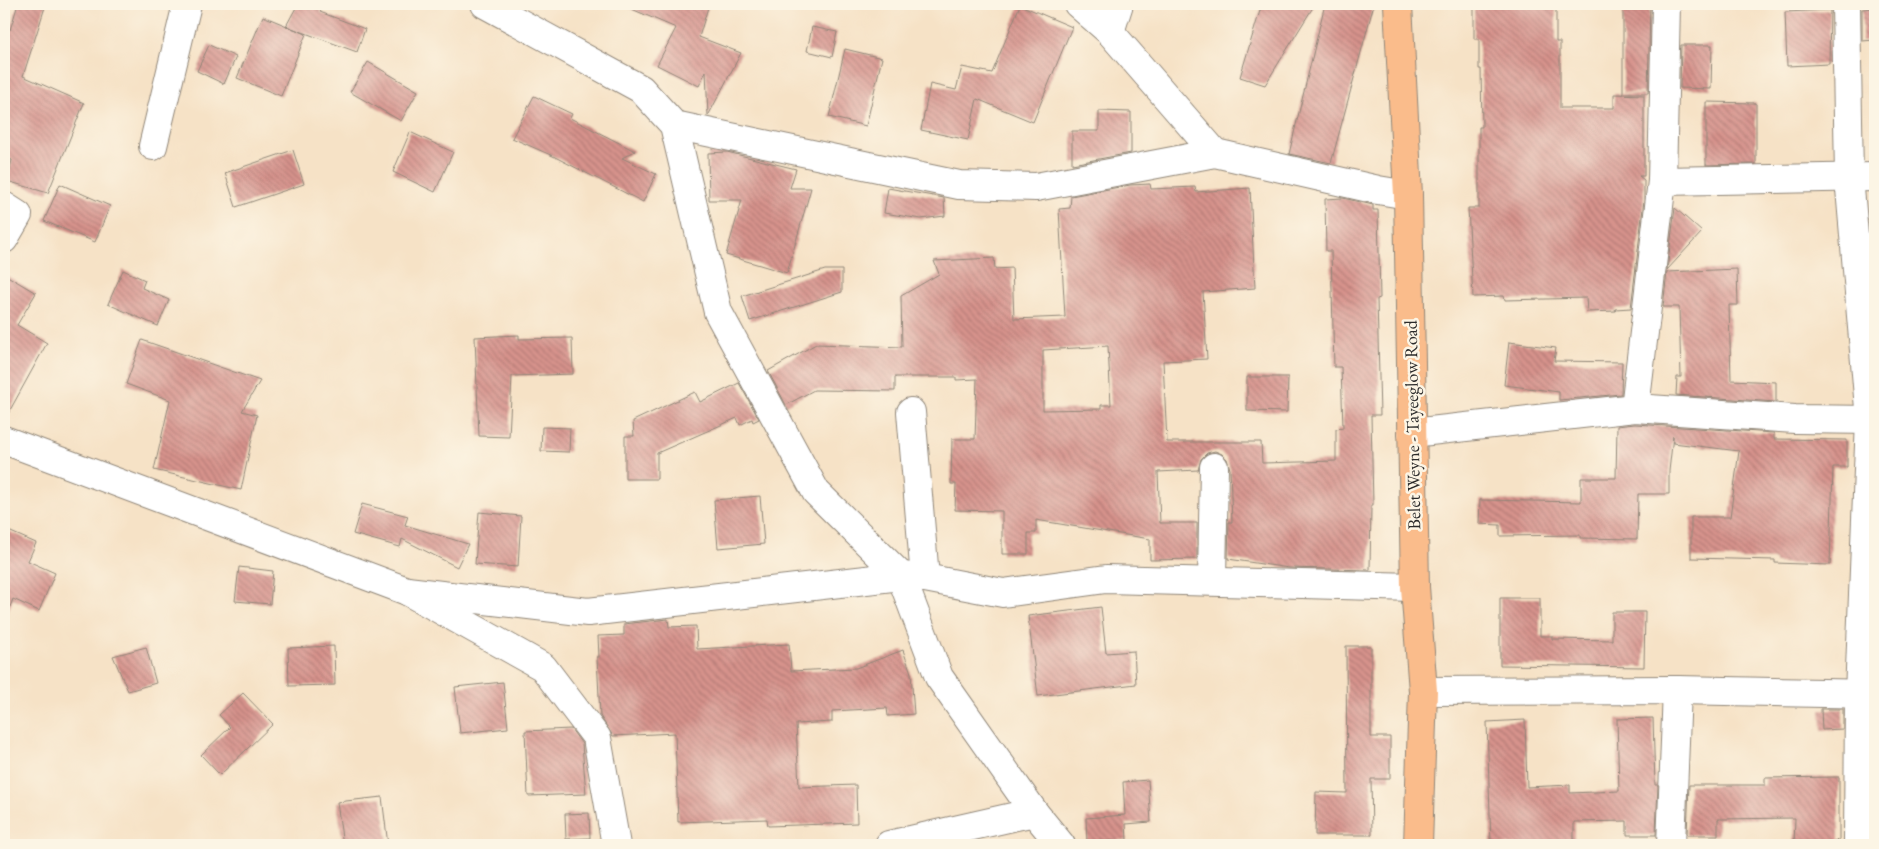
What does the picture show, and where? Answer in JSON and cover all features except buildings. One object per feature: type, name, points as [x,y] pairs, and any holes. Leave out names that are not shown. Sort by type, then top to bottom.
[{"type":"main road","name":"Belet Weyne - Tayeeglow Road","points":[[1398,4],[1408,195],[1416,587],[1423,691],[1418,845]]},
{"type":"street","points":[[153,146],[187,4]]},
{"type":"street","points":[[485,4],[641,89],[674,125],[718,312],[816,492],[913,577]]},
{"type":"street","points":[[1078,4],[1110,32],[1215,153]]},
{"type":"street","points":[[1110,32],[1119,4]]},
{"type":"street","points":[[1635,408],[1662,181],[1666,4]]},
{"type":"street","points":[[1846,4],[1862,177],[1873,420],[1867,694],[1858,845]]},
{"type":"street","points":[[674,125],[959,185],[1036,187],[1215,153],[1408,195]]},
{"type":"street","points":[[1662,181],[1862,177]]},
{"type":"street","points":[[4,206],[18,215],[4,239]]},
{"type":"street","points":[[1412,433],[1635,408],[1795,420],[1873,420]]},
{"type":"street","points":[[912,412],[913,577],[939,677],[1034,812],[1061,845]]},
{"type":"street","points":[[4,440],[407,591],[543,667],[597,738],[616,845]]},
{"type":"street","points":[[1212,580],[1214,467]]},
{"type":"street","points":[[407,591],[588,612],[913,577],[1003,592],[1106,579],[1212,580],[1416,587]]},
{"type":"street","points":[[1423,691],[1677,690],[1867,694]]},
{"type":"street","points":[[1671,845],[1677,690]]},
{"type":"street","points":[[889,845],[1034,812]]}]
